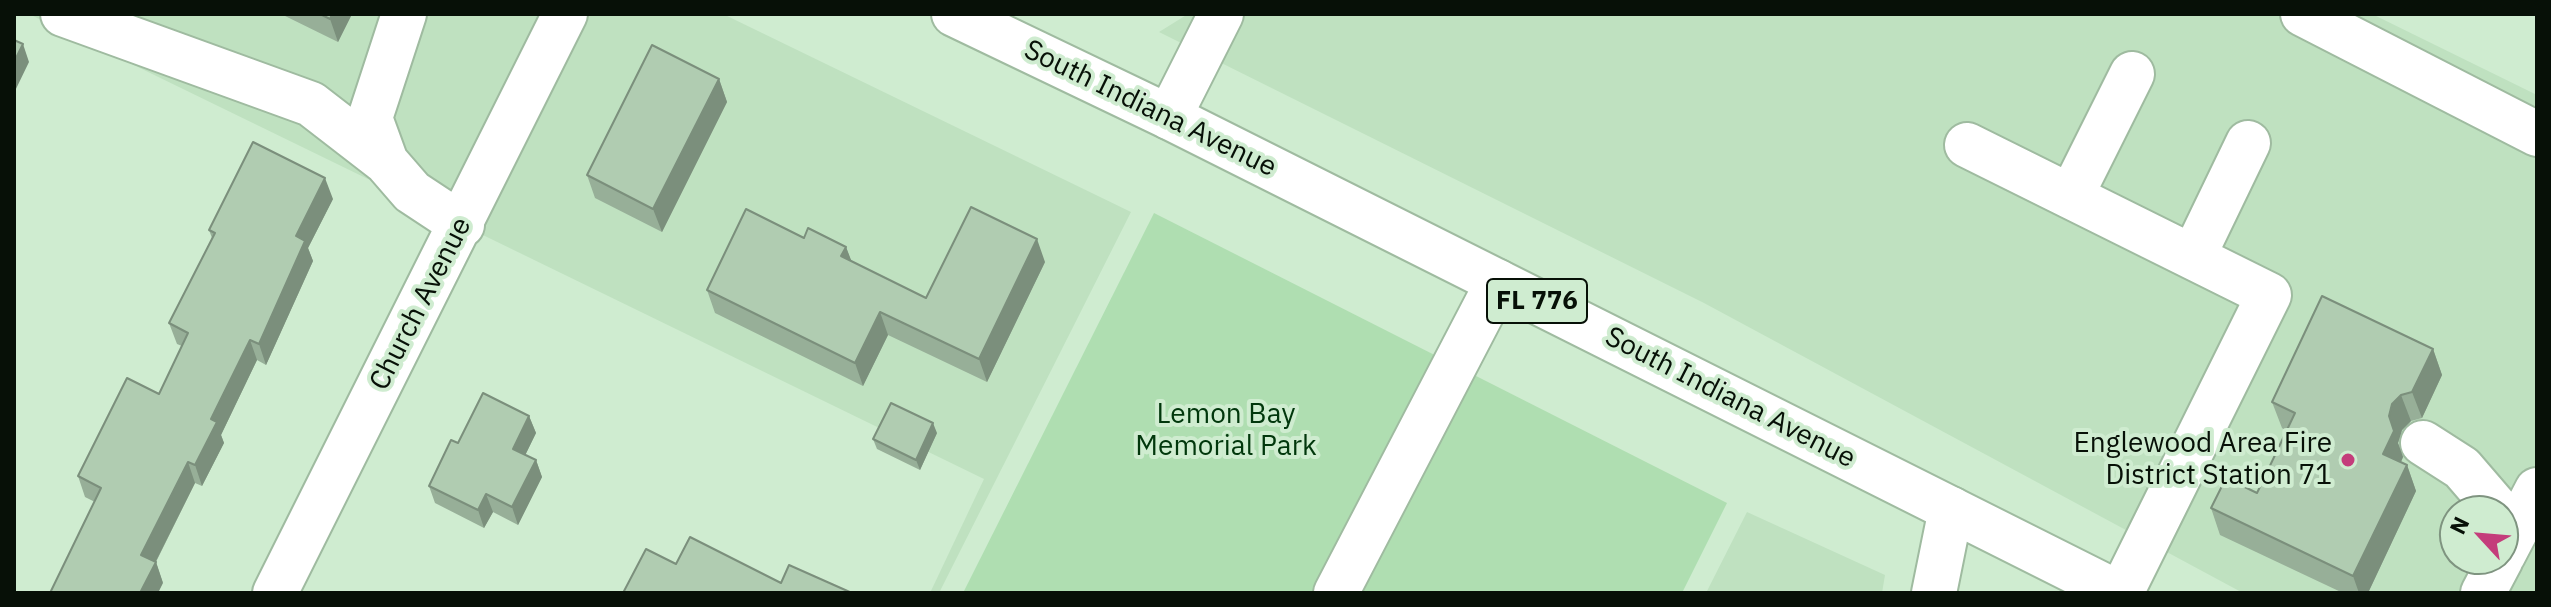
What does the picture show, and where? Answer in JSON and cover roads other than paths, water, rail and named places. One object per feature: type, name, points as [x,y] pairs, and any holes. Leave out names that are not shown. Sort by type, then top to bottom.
[{"type":"main road","points":[[63,14],[311,104],[386,162],[412,192],[462,225]]},
{"type":"main road","points":[[386,162],[370,118],[404,14]]},
{"type":"main road","name":"Church Avenue","points":[[275,593],[565,14]]},
{"type":"main road","name":"South Indiana Avenue","points":[[954,14],[1169,117],[2119,593]]},
{"type":"main road","points":[[1169,117],[1221,14]]},
{"type":"main road","points":[[2303,14],[2537,134]]},
{"type":"main road","points":[[2071,196],[2132,74]]},
{"type":"main road","points":[[2193,257],[2248,143]]},
{"type":"main road","points":[[1967,145],[2269,295],[2119,593]]},
{"type":"main road","points":[[1336,593],[1498,282]]},
{"type":"main road","points":[[2423,443],[2462,468],[2486,495]]},
{"type":"main road","points":[[1934,593],[1951,509]]},
{"type":"place","name":"Englewood Area Fire District Station 71","points":[[2348,460]]},
{"type":"park label","name":"Lemon Bay Memorial Park","points":[[1226,431]]}]
